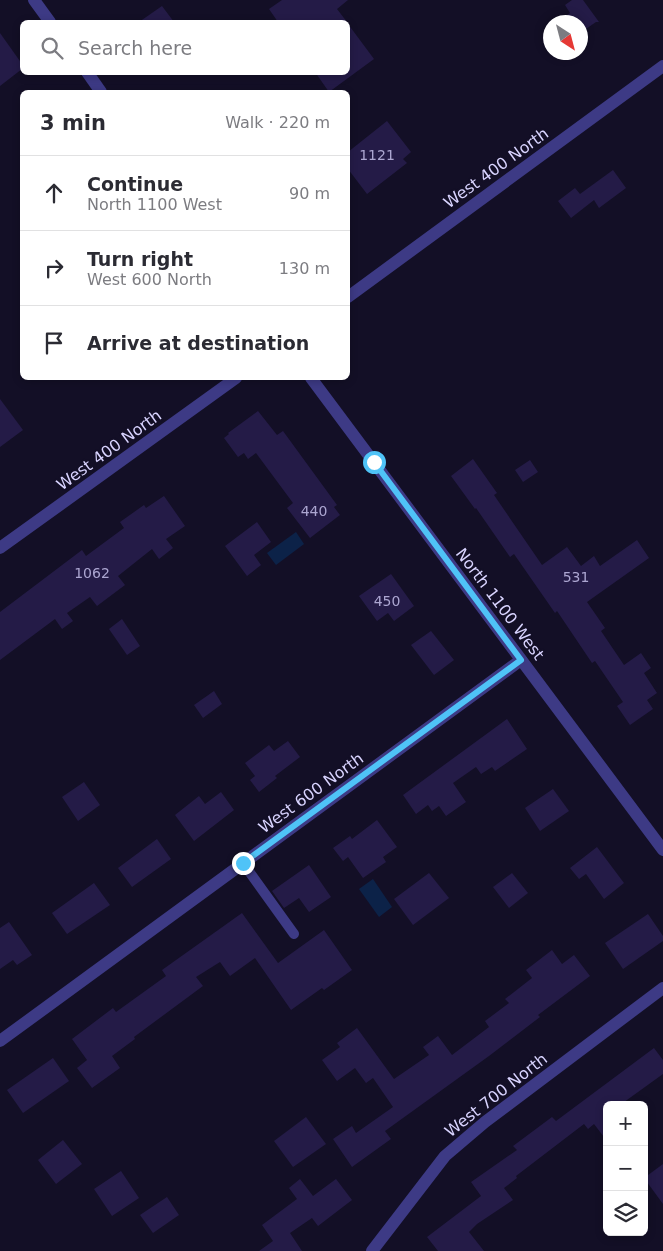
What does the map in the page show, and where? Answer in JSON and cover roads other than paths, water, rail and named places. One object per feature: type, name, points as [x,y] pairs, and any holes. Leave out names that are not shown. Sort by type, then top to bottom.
[{"type":"street","points":[[34,0],[49,20]]},
{"type":"street","name":"West 400 North","points":[[350,295],[663,66]]},
{"type":"street","points":[[89,75],[100,90]]},
{"type":"street","name":"West 400 North","points":[[0,548],[233,380]]},
{"type":"street","name":"North 1100 West","points":[[312,380],[663,850]]},
{"type":"street","name":"West 600 North","points":[[0,1041],[521,660]]},
{"type":"street","name":"West 700 North","points":[[372,1251],[445,1156],[484,1122],[663,988]]},
{"type":"lane","points":[[243,863],[294,934]]},
{"type":"water","points":[[296,532],[304,544],[276,565],[267,553]]},
{"type":"water","points":[[373,879],[392,907],[379,917],[359,889]]}]
